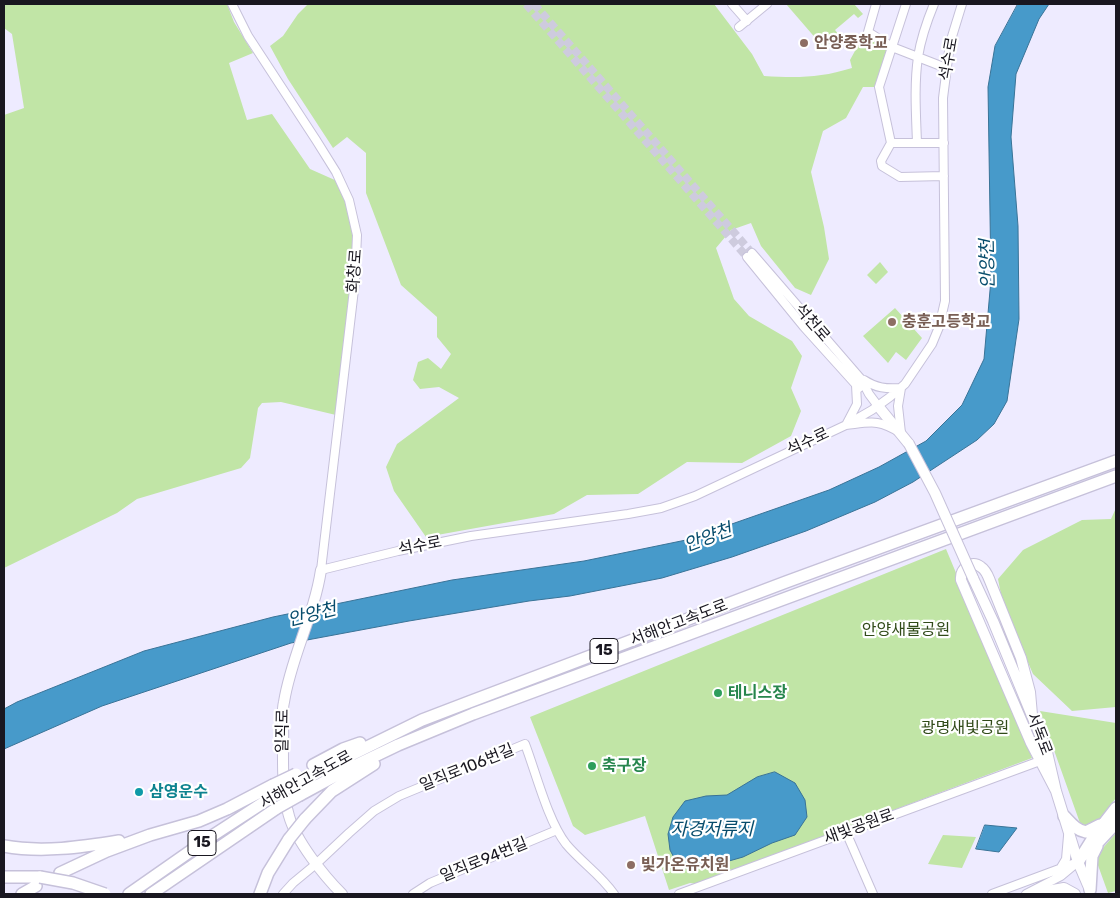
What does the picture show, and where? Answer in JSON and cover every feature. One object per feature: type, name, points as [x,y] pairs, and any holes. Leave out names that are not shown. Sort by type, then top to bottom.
[{"type":"highway","name":"서해안고속도로","points":[[129,894],[274,790],[422,720],[786,582],[1116,461]]},
{"type":"highway","name":"서해안고속도로","points":[[151,894],[277,808],[348,769],[398,745],[473,714],[1116,476]]},
{"type":"highway","points":[[258,894],[268,873],[289,839],[305,818],[332,791],[354,776],[430,733]]},
{"type":"highway","points":[[60,874],[107,851],[199,820],[274,790]]},
{"type":"highway","points":[[1078,862],[1104,822],[1116,808]]},
{"type":"highway","points":[[1064,816],[1073,826],[1086,832],[1104,822]]},
{"type":"highway","points":[[1078,862],[1116,824]]},
{"type":"highway","points":[[4,846],[35,849],[91,846],[150,835]]},
{"type":"highway","points":[[1090,892],[1092,856],[1098,843]]},
{"type":"highway","points":[[4,877],[38,882],[73,883],[105,894]]},
{"type":"highway","points":[[22,894],[38,882]]},
{"type":"main road","name":"석천로","points":[[878,406],[909,444]]},
{"type":"main road","name":"서독로","points":[[909,444],[935,493],[1047,752],[1056,791],[1078,862],[1090,892]]},
{"type":"main road","points":[[1032,715],[1030,692],[1021,658],[990,581],[986,572],[981,567],[976,564],[969,565],[963,570],[961,580],[1040,761],[1056,791]]},
{"type":"main road","name":"일직로","points":[[321,570],[318,594],[292,671],[284,702],[279,759],[286,805],[294,829],[316,864],[342,894]]},
{"type":"main road","points":[[1031,894],[1064,888],[1075,894]]},
{"type":"street","name":"화창로","points":[[232,4],[248,36],[336,172],[349,200],[357,235],[355,281],[321,570]]},
{"type":"street","points":[[732,4],[747,21]]},
{"type":"street","points":[[739,27],[767,4]]},
{"type":"street","points":[[876,4],[868,32],[892,47],[946,68]]},
{"type":"street","points":[[906,4],[879,87],[890,143],[881,161],[882,166],[900,177],[944,176]]},
{"type":"street","points":[[917,143],[915,91],[918,57],[925,28],[934,4]]},
{"type":"street","name":"석수로","points":[[321,570],[398,551],[471,536],[660,508],[695,496],[846,425],[878,406],[901,388],[932,344],[939,327],[945,301],[943,98],[950,43],[962,4]]},
{"type":"street","points":[[890,143],[944,143]]},
{"type":"street","name":"석천로","points":[[750,255],[858,382],[866,385],[869,394],[878,406]]},
{"type":"street","points":[[846,425],[858,404],[858,382],[890,389],[901,388],[898,406],[901,433]]},
{"type":"street","points":[[846,425],[878,422],[887,424],[901,433]]},
{"type":"street","name":"일직로106번길","points":[[316,864],[374,811],[399,796],[525,744],[557,830],[577,856],[608,885],[614,894]]},
{"type":"street","name":"새빛공원로","points":[[678,894],[1040,761]]},
{"type":"street","name":"일직로94번길","points":[[413,894],[430,883],[557,830]]},
{"type":"street","points":[[1060,869],[1066,859],[1069,831]]},
{"type":"street","points":[[846,832],[873,894]]},
{"type":"street","points":[[992,894],[1078,862]]},
{"type":"street","points":[[1026,894],[1061,876],[1078,862]]},
{"type":"street","points":[[283,894],[316,864]]},
{"type":"green space","points":[[4,4],[227,4],[234,22],[253,53],[229,63],[247,120],[272,114],[310,169],[337,181],[351,213],[355,236],[355,273],[336,415],[281,402],[262,403],[258,408],[250,458],[241,468],[137,499],[117,513],[4,568],[4,115],[24,108],[12,34],[4,28]]},
{"type":"green space","points":[[308,4],[714,4],[752,54],[764,76],[808,76],[829,74],[852,68],[850,60],[866,31],[892,47],[879,87],[863,87],[846,118],[823,131],[811,172],[824,227],[829,259],[811,295],[795,288],[761,246],[751,223],[731,230],[716,248],[734,299],[749,316],[792,341],[802,356],[791,388],[801,411],[791,436],[742,463],[687,462],[638,494],[587,495],[554,514],[426,537],[394,491],[386,467],[397,444],[459,398],[439,387],[420,389],[413,380],[418,362],[428,358],[441,369],[451,354],[437,337],[437,317],[401,285],[366,193],[366,153],[347,137],[333,148],[288,79],[270,46],[283,36],[298,14]]},
{"type":"green space","points":[[786,4],[854,4],[863,14],[858,18],[854,14],[835,30],[839,35],[824,48]]},
{"type":"green space","points":[[880,262],[888,272],[876,284],[867,275]]},
{"type":"green space","points":[[895,308],[922,338],[906,360],[896,352],[888,363],[863,336]]},
{"type":"green space","points":[[1116,508],[1116,707],[1072,711],[1033,674],[1003,605],[998,579],[1023,550],[1082,520],[1111,519]]},
{"type":"green space","points":[[946,549],[1032,758],[697,884],[690,883],[669,890],[645,816],[585,835],[573,826],[530,717]]},
{"type":"green space","points":[[1040,711],[1116,723],[1116,798],[1085,837]]},
{"type":"green space","points":[[1116,833],[1116,891],[1108,893],[1095,857]]},
{"type":"green space","points":[[943,835],[976,837],[962,868],[928,864]]},
{"type":"water","name":"안양천","points":[[1018,4],[1049,4],[1039,19],[1016,74],[1011,137],[1018,226],[1019,319],[1007,401],[994,424],[977,440],[913,482],[875,502],[806,531],[732,557],[662,578],[570,596],[409,621],[291,643],[102,706],[4,749],[4,709],[144,651],[273,617],[452,580],[584,561],[686,540],[829,490],[879,467],[926,441],[962,405],[984,359],[991,279],[988,87],[995,46]]},
{"type":"water","name":"자경저류지","points":[[775,772],[795,783],[805,800],[807,817],[795,835],[772,843],[743,857],[715,865],[702,864],[694,869],[679,867],[670,850],[668,834],[673,817],[685,801],[706,796],[727,795],[757,777]]},
{"type":"water","points":[[985,825],[1017,828],[999,852],[976,849]]},
{"type":"tunnel","points":[[526,4],[747,257]]},
{"type":"tunnel","points":[[534,4],[752,253]]},
{"type":"place","name":"안양중학교","points":[[804,43]]},
{"type":"place","name":"충훈고등학교","points":[[892,322]]},
{"type":"place","name":"테니스장","points":[[718,693]]},
{"type":"place","name":"축구장","points":[[592,766]]},
{"type":"place","name":"삼영운수","points":[[139,792]]},
{"type":"place","name":"빛가온유치원","points":[[631,865]]},
{"type":"park label","name":"안양새물공원","points":[[906,630]]},
{"type":"park label","name":"광명새빛공원","points":[[965,728]]}]
